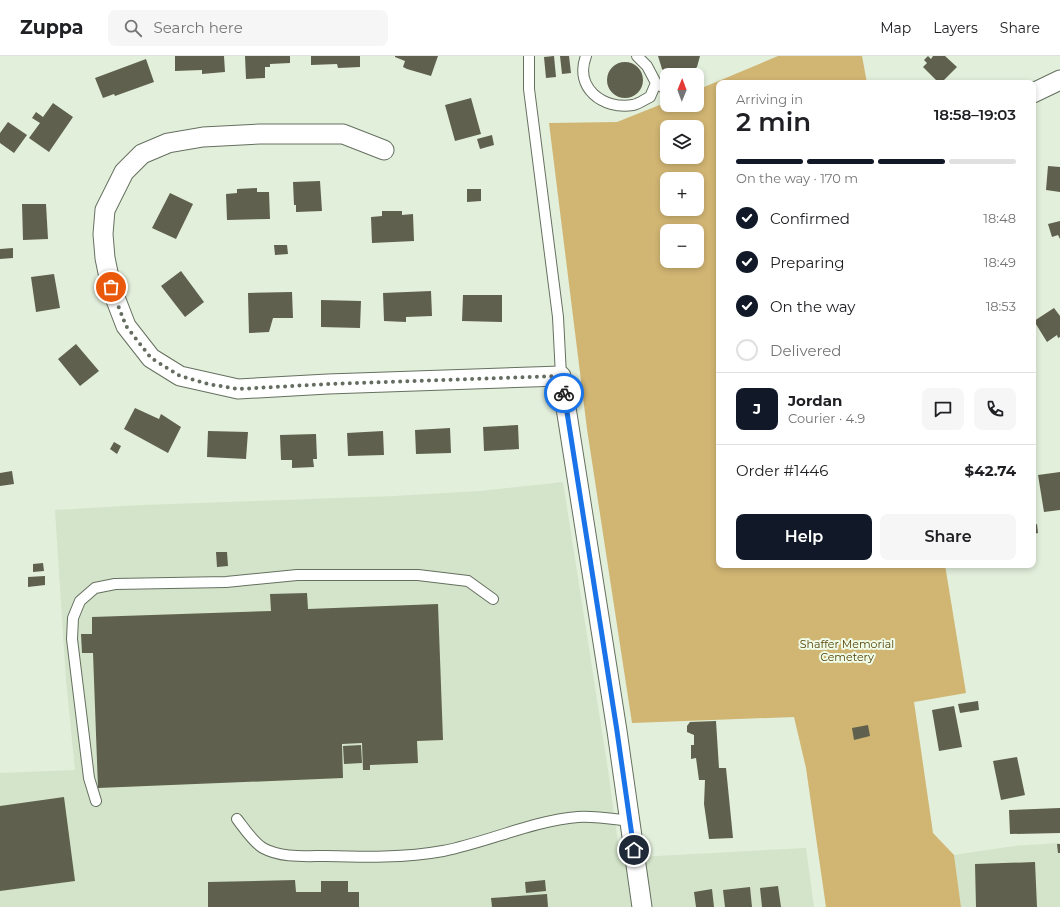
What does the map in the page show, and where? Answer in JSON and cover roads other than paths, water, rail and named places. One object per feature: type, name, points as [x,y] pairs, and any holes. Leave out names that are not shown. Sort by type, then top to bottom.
[{"type":"street","points":[[1036,92],[1060,80]]},
{"type":"street","points":[[384,150],[342,134],[260,134],[203,137],[168,143],[142,154],[124,172],[105,210],[103,234],[111,287],[126,326],[151,358],[180,376],[238,389],[328,384],[561,376],[617,731],[642,907]]},
{"type":"lane","points":[[529,56],[529,89],[558,317],[561,376]]},
{"type":"lane","points":[[586,56],[584,62],[584,82],[595,97],[614,106],[634,105],[650,97],[656,83]]},
{"type":"lane","points":[[637,56],[648,66],[656,83],[660,86]]},
{"type":"lane","points":[[96,801],[89,778],[72,639],[73,618],[80,601],[95,588],[115,584],[226,582],[297,575],[418,575],[468,581],[493,599]]},
{"type":"lane","points":[[237,819],[262,847],[276,854],[345,857],[402,855],[444,851],[517,829],[550,821],[579,817],[601,817],[630,821]]},
{"type":"park label","name":"Shaffer Memorial Cemetery","points":[[847,650]]}]
